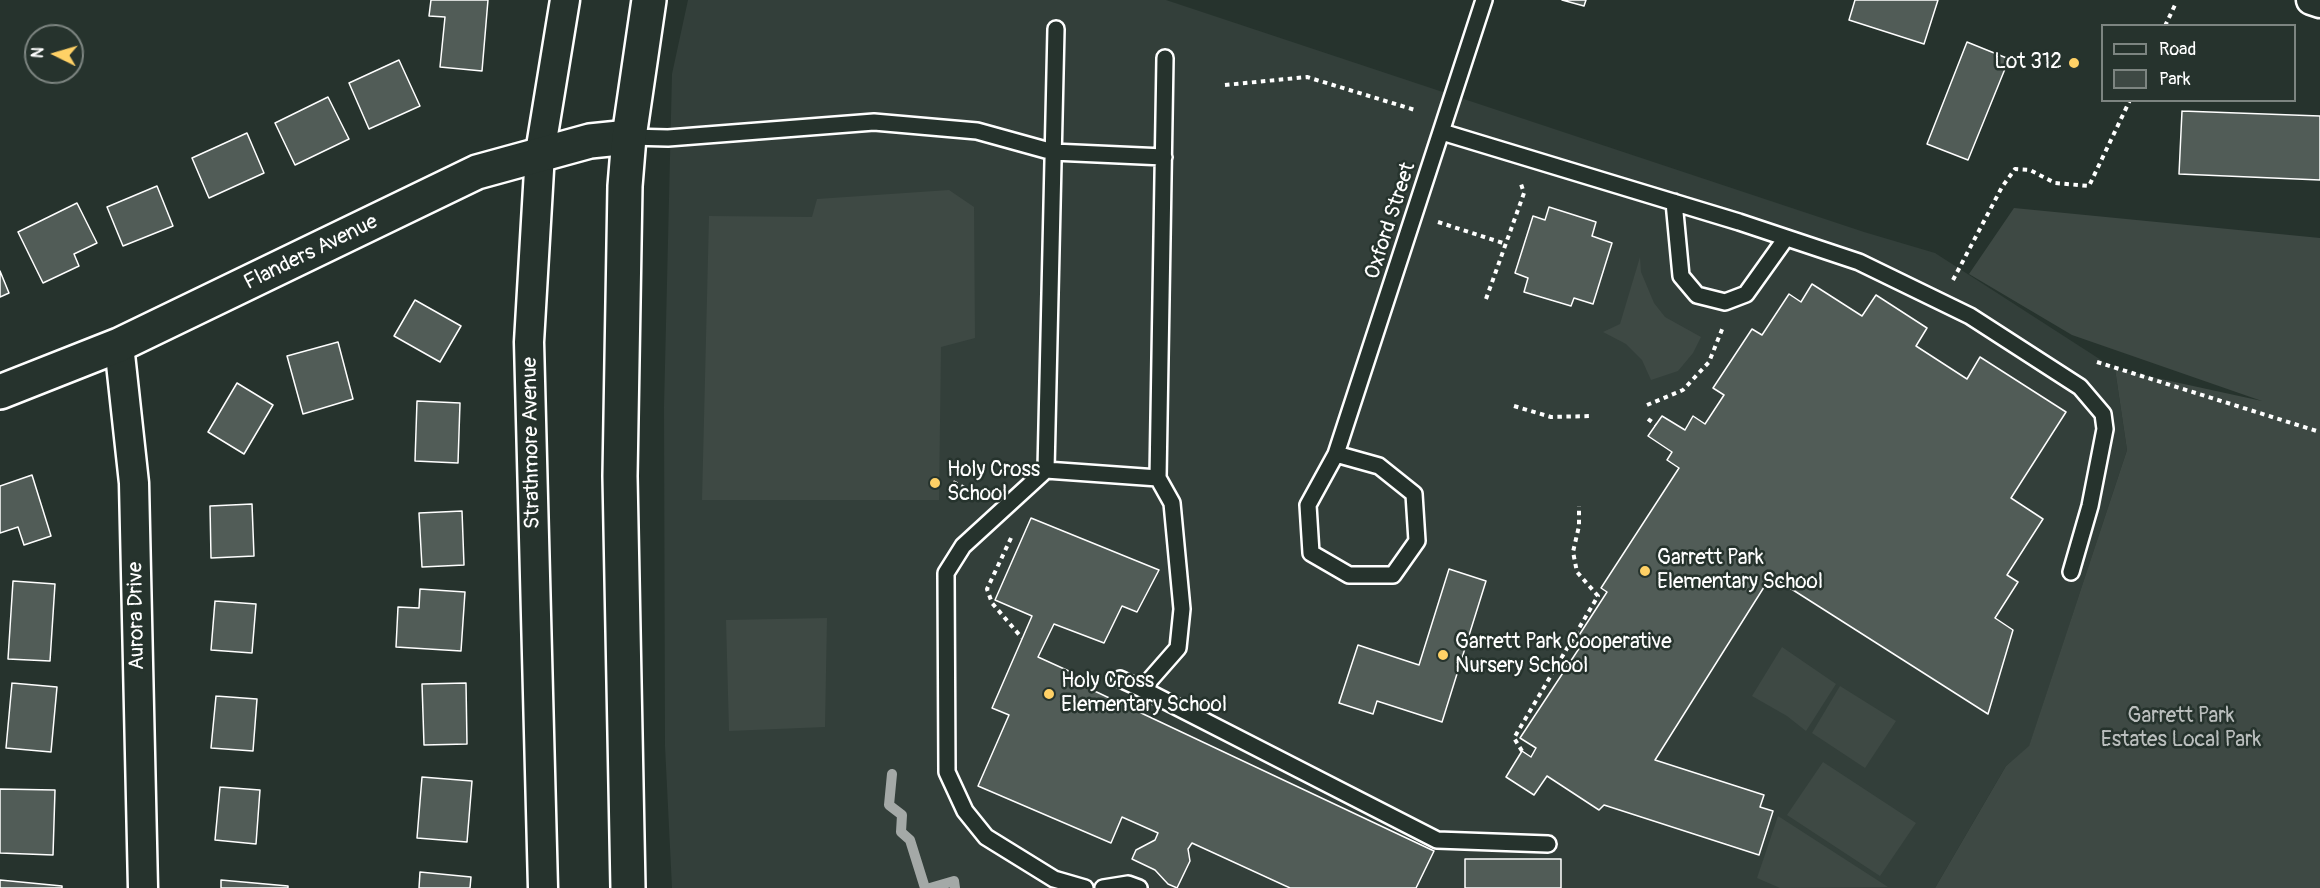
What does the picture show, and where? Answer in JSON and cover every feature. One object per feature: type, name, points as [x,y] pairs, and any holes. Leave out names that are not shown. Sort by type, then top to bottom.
[{"type":"main road","points":[[628,888],[620,476],[625,186],[629,137],[649,0]]},
{"type":"main road","name":"Flanders Avenue","points":[[0,392],[119,345],[477,172],[590,141],[629,137]]},
{"type":"street","name":"Strathmore Avenue","points":[[543,888],[529,342],[540,153],[565,0]]},
{"type":"street","points":[[2311,0],[2320,3]]},
{"type":"street","name":"Aurora Drive","points":[[119,345],[134,483],[143,888]]},
{"type":"lane","name":"Oxford Street","points":[[1336,454],[1378,466],[1414,494],[1417,541],[1393,575],[1349,574],[1311,553],[1308,505],[1336,454],[1484,0]]},
{"type":"lane","points":[[1056,29],[1046,470],[963,546],[946,573],[947,772],[965,811],[986,837],[1054,879],[1085,888]]},
{"type":"lane","points":[[1142,689],[1178,648],[1182,609],[1172,503],[1158,478],[1165,58]]},
{"type":"lane","points":[[629,137],[668,138],[874,122],[977,131],[1053,152],[1164,157]]},
{"type":"lane","points":[[1442,132],[1674,202],[1859,262],[1970,316],[2084,392],[2103,414],[2105,429],[2090,506],[2071,572]]},
{"type":"lane","points":[[1674,202],[1681,276],[1697,295],[1725,303],[1746,294],[1786,238]]},
{"type":"lane","points":[[1046,470],[1158,478]]},
{"type":"lane","points":[[1119,679],[1437,840],[1548,844]]},
{"type":"lane","points":[[1103,888],[1128,884],[1139,888]]},
{"type":"path","points":[[2166,24],[2175,5]]},
{"type":"path","points":[[1225,85],[1307,77],[1415,110]]},
{"type":"path","points":[[1952,281],[2002,187],[2015,169],[2030,170],[2055,183],[2089,186],[2129,102]]},
{"type":"path","points":[[1486,299],[1524,193],[1516,171]]},
{"type":"path","points":[[1438,222],[1506,244]]},
{"type":"path","points":[[1647,405],[1683,390],[1709,362],[1723,327]]},
{"type":"path","points":[[2097,362],[2320,432]]},
{"type":"path","points":[[1514,406],[1551,417],[1591,416]]},
{"type":"path","points":[[1648,419],[1656,425]]},
{"type":"path","points":[[954,482],[988,500]]},
{"type":"path","points":[[1522,751],[1515,738],[1598,596],[1577,572],[1573,552],[1579,526],[1579,506]]},
{"type":"path","points":[[1012,537],[987,589],[992,603],[1022,638]]},
{"type":"shaded area","points":[[688,0],[1166,0],[1864,232],[1935,253],[2115,369],[2127,450],[2029,747],[2006,766],[1935,888],[672,888],[665,746],[664,407],[672,74]]},
{"type":"green space","points":[[949,190],[974,207],[975,338],[941,347],[939,500],[702,500],[709,216],[812,217],[817,199]]},
{"type":"green space","name":"Garrett Park Estates Local Park","points":[[2014,208],[2320,238],[2320,888],[1935,888],[2006,766],[2029,746],[2127,450],[2115,369],[2262,401],[2072,335],[1969,274]]},
{"type":"green space","points":[[1640,257],[1641,272],[1654,303],[1665,317],[1701,337],[1693,353],[1678,371],[1651,380],[1642,360],[1626,344],[1603,332],[1620,324]]},
{"type":"green space","points":[[827,618],[825,727],[729,731],[726,620]]},
{"type":"green space","points":[[1782,647],[1836,684],[1806,731],[1787,716],[1752,696]]},
{"type":"green space","points":[[1840,686],[1896,721],[1865,768],[1812,733]]},
{"type":"green space","points":[[1823,762],[1916,823],[1880,876],[1787,815]]},
{"type":"green space","points":[[1778,816],[1888,887],[1780,888],[1757,878]]},
{"type":"building","points":[[431,0],[488,0],[482,71],[440,67],[445,17],[429,16]]},
{"type":"building","points":[[1562,0],[1586,0],[1584,6]]},
{"type":"building","points":[[1855,0],[1938,0],[1924,44],[1849,20]]},
{"type":"building","points":[[1967,42],[2009,59],[1968,160],[1927,144]]},
{"type":"building","points":[[399,60],[420,106],[369,129],[349,83]]},
{"type":"building","points":[[328,97],[349,139],[295,165],[275,123]]},
{"type":"building","points":[[2182,111],[2320,116],[2320,180],[2179,174]]},
{"type":"building","points":[[247,133],[264,173],[209,198],[192,158]]},
{"type":"building","points":[[157,186],[173,226],[123,246],[107,207]]},
{"type":"building","points":[[77,203],[97,243],[74,254],[79,266],[43,283],[18,232]]},
{"type":"building","points":[[1549,207],[1596,222],[1592,236],[1612,243],[1593,304],[1574,298],[1571,306],[1524,292],[1528,278],[1515,273],[1533,216],[1545,220]]},
{"type":"building","points":[[0,271],[9,293],[0,297]]},
{"type":"building","name":"Garrett Park Elementary School","points":[[1812,284],[1862,316],[1876,295],[1927,328],[1916,346],[1967,379],[1980,357],[2066,412],[2011,498],[2043,519],[2007,575],[2018,582],[1995,618],[2013,630],[1988,714],[1771,576],[1655,760],[1764,795],[1760,807],[1773,811],[1759,855],[1604,805],[1599,810],[1547,776],[1534,795],[1506,777],[1522,751],[1531,757],[1536,748],[1520,738],[1580,647],[1574,643],[1607,592],[1601,588],[1679,468],[1667,460],[1672,452],[1648,436],[1662,416],[1685,430],[1693,416],[1705,424],[1724,395],[1713,388],[1752,329],[1762,335],[1789,294],[1801,302]]},
{"type":"building","points":[[415,300],[461,326],[440,362],[394,336]]},
{"type":"building","points":[[338,342],[353,399],[303,414],[287,356]]},
{"type":"building","points":[[237,383],[273,405],[244,454],[208,432]]},
{"type":"building","points":[[417,401],[460,403],[458,463],[415,461]]},
{"type":"building","points":[[32,475],[51,536],[24,545],[18,527],[0,533],[0,486]]},
{"type":"building","points":[[252,504],[254,556],[211,558],[210,506]]},
{"type":"building","points":[[462,511],[464,565],[422,567],[419,513]]},
{"type":"building","name":"Holy Cross Elementary School","points":[[1031,518],[1159,570],[1137,612],[1122,606],[1104,643],[1054,624],[1038,657],[1071,672],[1069,679],[1434,851],[1416,888],[1290,888],[1192,843],[1188,849],[1190,861],[1177,888],[1168,884],[1155,870],[1132,859],[1136,850],[1155,840],[1158,833],[1122,817],[1111,843],[978,786],[1009,715],[992,708],[1032,616],[995,600]]},
{"type":"building","name":"Garrett Park Cooperative Nursery School","points":[[1449,569],[1486,581],[1442,722],[1377,701],[1373,714],[1339,703],[1358,645],[1419,665]]},
{"type":"building","points":[[13,581],[55,584],[50,661],[8,659]]},
{"type":"building","points":[[420,589],[465,592],[461,651],[396,647],[398,607],[419,608]]},
{"type":"building","points":[[215,601],[256,604],[252,653],[211,650]]},
{"type":"building","points":[[12,683],[57,687],[51,752],[6,748]]},
{"type":"building","points":[[466,683],[467,744],[424,745],[422,684]]},
{"type":"building","points":[[216,696],[257,699],[253,751],[211,748]]},
{"type":"building","points":[[422,777],[472,781],[467,842],[417,838]]},
{"type":"building","points":[[220,787],[260,790],[256,844],[215,840]]},
{"type":"building","points":[[0,789],[55,790],[53,855],[0,853]]},
{"type":"building","points":[[1465,859],[1561,859],[1561,888],[1465,888]]},
{"type":"building","points":[[420,872],[471,877],[470,888],[419,888]]},
{"type":"building","points":[[0,880],[62,886],[62,888],[0,888]]},
{"type":"building","points":[[221,880],[288,886],[288,888],[221,888]]},
{"type":"waterway","points":[[892,774],[889,805],[902,815],[901,832],[910,840],[925,888]]},
{"type":"waterway","points":[[930,888],[954,881],[955,888]]},
{"type":"place","name":"Lot 312","points":[[2074,63]]},
{"type":"place","name":"Holy Cross School","points":[[935,483]]},
{"type":"place","name":"Garrett Park Elementary School","points":[[1645,571]]},
{"type":"place","name":"Garrett Park Cooperative Nursery School","points":[[1443,655]]},
{"type":"place","name":"Holy Cross Elementary School","points":[[1049,694]]}]
